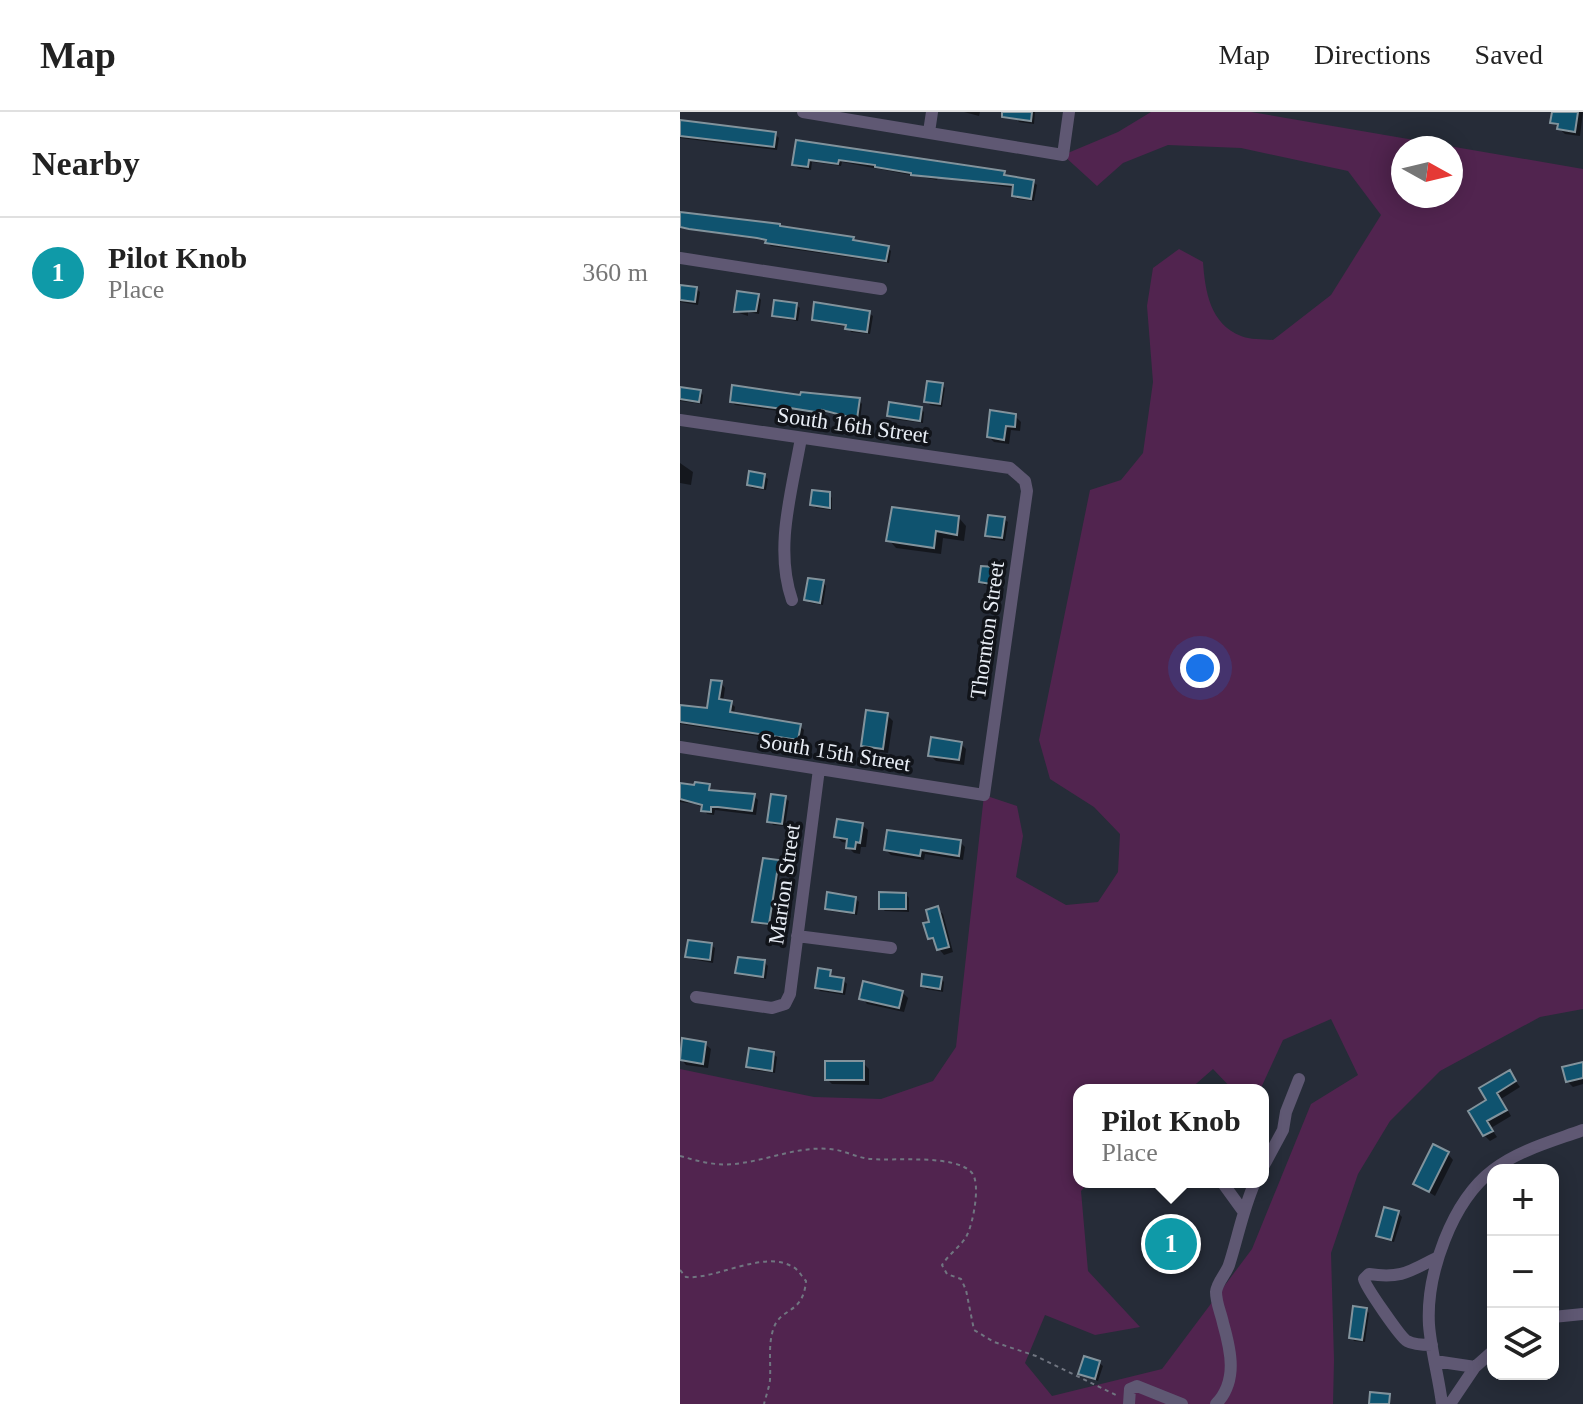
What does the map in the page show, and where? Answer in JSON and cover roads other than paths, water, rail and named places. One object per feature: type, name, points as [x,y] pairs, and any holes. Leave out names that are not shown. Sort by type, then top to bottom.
[{"type":"street","points":[[805,112],[1063,155],[1069,112]]},
{"type":"street","points":[[929,132],[932,112]]},
{"type":"street","points":[[680,258],[881,289]]},
{"type":"street","name":"South 16th Street","points":[[680,420],[1010,468],[1018,473]]},
{"type":"street","points":[[792,600],[785,581],[783,554],[801,438]]},
{"type":"street","name":"Thornton Street","points":[[984,795],[1027,491],[1018,473]]},
{"type":"street","name":"South 15th Street","points":[[680,747],[984,795]]},
{"type":"street","name":"Marion Street","points":[[696,997],[772,1008],[785,1004],[790,994],[819,769]]},
{"type":"street","points":[[797,936],[891,948]]},
{"type":"street","points":[[1269,1156],[1283,1130],[1286,1112],[1299,1079]]},
{"type":"street","points":[[1442,1404],[1429,1326],[1429,1298],[1438,1257],[1459,1213],[1479,1181],[1514,1156],[1583,1130]]},
{"type":"street","points":[[1226,1188],[1243,1211]]},
{"type":"street","points":[[1216,1404],[1226,1392],[1232,1376],[1216,1288],[1228,1269],[1243,1211],[1253,1188]]},
{"type":"street","points":[[1432,1345],[1404,1341],[1365,1288],[1364,1279],[1369,1274],[1410,1273],[1438,1257]]},
{"type":"street","points":[[1559,1316],[1583,1314]]},
{"type":"street","points":[[1450,1404],[1475,1367],[1487,1356]]},
{"type":"street","points":[[1435,1361],[1475,1367]]},
{"type":"street","points":[[1129,1403],[1130,1389],[1137,1386],[1182,1404]]},
{"type":"place","name":"Pilot Knob","points":[[1171,1244]]}]
